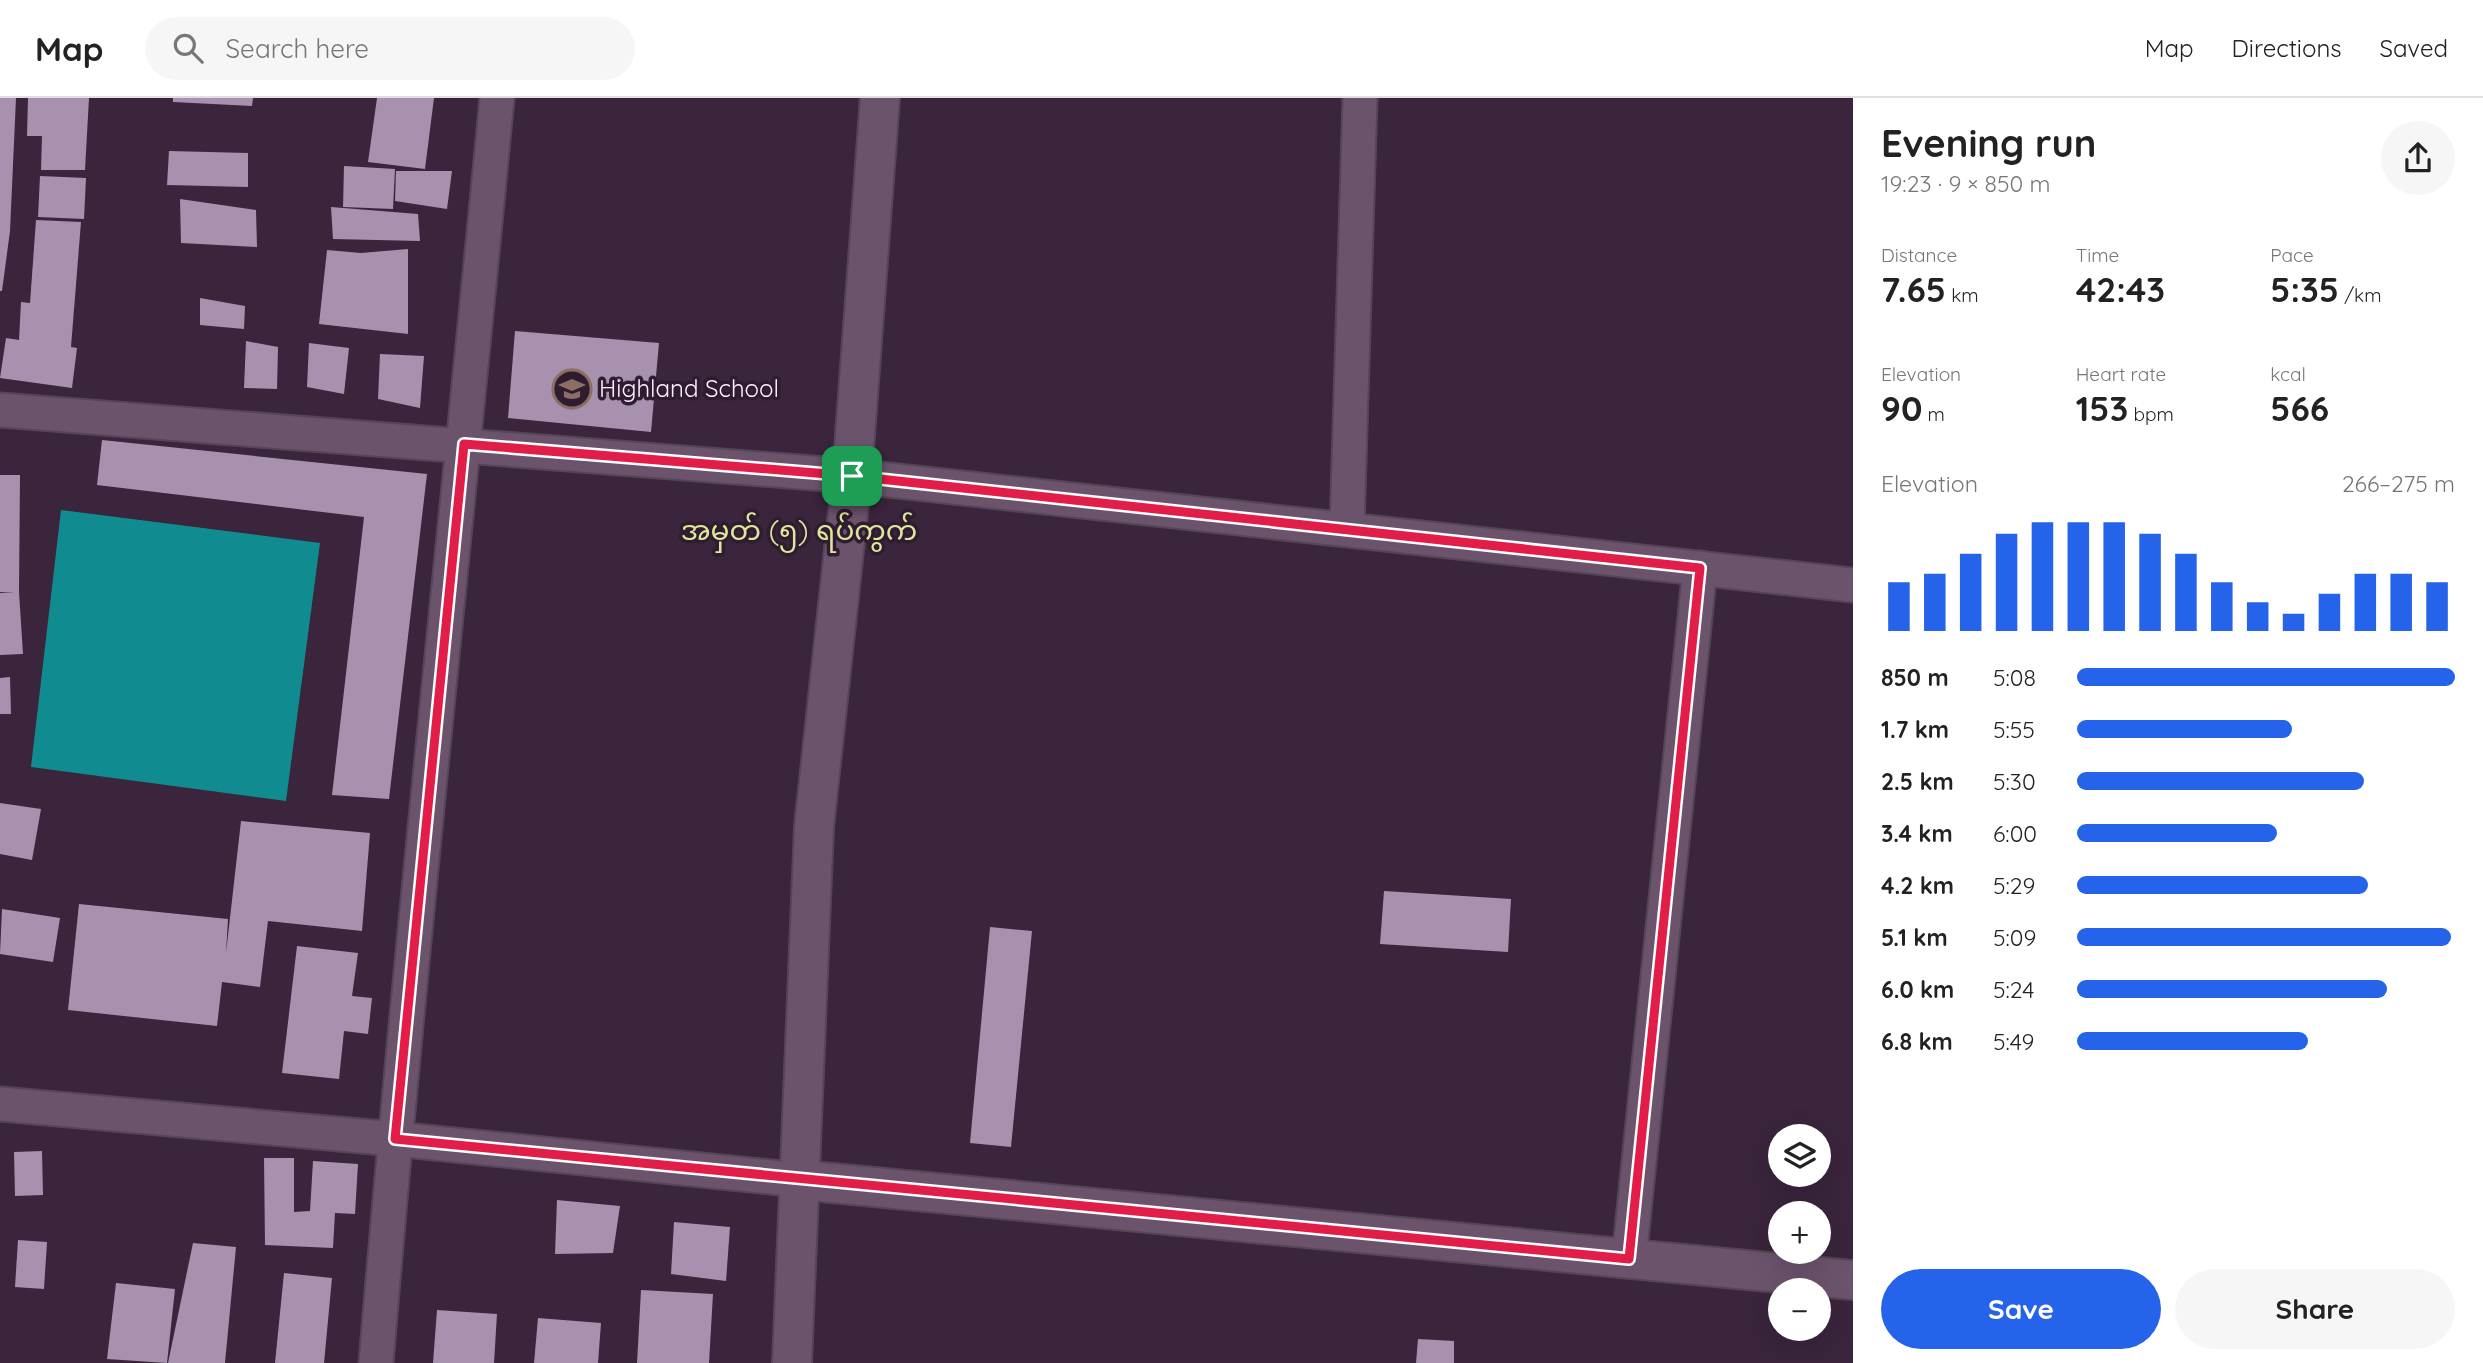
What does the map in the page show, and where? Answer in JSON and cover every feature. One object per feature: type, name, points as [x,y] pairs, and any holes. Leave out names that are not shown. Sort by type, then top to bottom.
[{"type":"street","points":[[376,1363],[395,1139],[497,98]]},
{"type":"street","points":[[792,1363],[814,827],[852,476],[880,98]]},
{"type":"street","points":[[1347,529],[1360,98]]},
{"type":"street","points":[[0,410],[852,476],[1853,584]]},
{"type":"street","points":[[1629,1259],[1700,568]]},
{"type":"street","points":[[0,1104],[395,1139],[1853,1280]]},
{"type":"shaded area","points":[[61,510],[320,543],[286,801],[31,767]]},
{"type":"building","points":[[0,98],[16,98],[10,231],[2,291],[0,291]]},
{"type":"building","points":[[28,98],[89,98],[85,170],[41,170],[42,136],[27,136]]},
{"type":"building","points":[[173,98],[253,98],[252,106],[173,102]]},
{"type":"building","points":[[377,98],[434,98],[425,169],[368,162]]},
{"type":"building","points":[[169,151],[248,153],[248,187],[167,185]]},
{"type":"building","points":[[344,166],[395,169],[393,209],[343,207]]},
{"type":"building","points":[[396,171],[452,171],[447,209],[395,201]]},
{"type":"building","points":[[40,176],[86,178],[84,219],[38,217]]},
{"type":"building","points":[[180,199],[256,210],[257,247],[181,243]]},
{"type":"building","points":[[331,207],[418,214],[420,241],[333,239]]},
{"type":"building","points":[[36,220],[81,222],[71,347],[77,348],[72,388],[0,378],[6,338],[19,340],[21,302],[30,303]]},
{"type":"building","points":[[408,249],[408,334],[319,324],[327,250],[361,253]]},
{"type":"building","points":[[200,298],[245,306],[244,329],[200,325]]},
{"type":"building","points":[[515,331],[659,343],[651,432],[508,418]]},
{"type":"building","points":[[246,341],[278,347],[277,389],[244,388]]},
{"type":"building","points":[[309,343],[349,348],[344,394],[307,387]]},
{"type":"building","points":[[380,354],[424,356],[420,408],[378,399]]},
{"type":"building","points":[[102,440],[427,474],[389,799],[332,795],[364,517],[97,485]]},
{"type":"building","points":[[0,475],[20,475],[19,592],[23,654],[0,655],[0,593],[14,592],[0,592]]},
{"type":"building","points":[[10,677],[11,714],[0,714],[0,678]]},
{"type":"building","points":[[0,803],[41,809],[32,860],[0,854]]},
{"type":"building","points":[[241,821],[370,833],[362,931],[268,921],[260,987],[222,982],[217,1026],[68,1010],[79,904],[228,919],[226,953]]},
{"type":"building","points":[[1384,891],[1511,899],[1508,952],[1380,944]]},
{"type":"building","points":[[2,909],[60,918],[53,962],[0,954]]},
{"type":"building","points":[[990,927],[1032,931],[1011,1147],[970,1143]]},
{"type":"building","points":[[297,946],[358,953],[352,996],[372,998],[368,1034],[344,1031],[339,1079],[282,1073]]},
{"type":"building","points":[[42,1151],[43,1195],[15,1196],[14,1152]]},
{"type":"building","points":[[264,1158],[294,1158],[294,1212],[310,1211],[313,1161],[358,1164],[355,1214],[335,1213],[333,1248],[265,1245]]},
{"type":"building","points":[[557,1200],[620,1206],[613,1253],[555,1254]]},
{"type":"building","points":[[674,1222],[730,1227],[726,1281],[671,1274]]},
{"type":"building","points":[[18,1240],[47,1242],[44,1289],[15,1287]]},
{"type":"building","points":[[193,1243],[236,1247],[225,1363],[168,1363]]},
{"type":"building","points":[[284,1273],[332,1278],[324,1363],[275,1363]]},
{"type":"building","points":[[116,1283],[175,1289],[167,1363],[107,1359]]},
{"type":"building","points":[[641,1290],[713,1294],[709,1363],[637,1363]]},
{"type":"building","points":[[437,1310],[497,1314],[494,1363],[433,1363]]},
{"type":"building","points":[[538,1318],[601,1323],[598,1363],[534,1363]]},
{"type":"building","points":[[1418,1339],[1454,1341],[1454,1363],[1416,1363]]},
{"type":"place","name":"Highland School","points":[[572,389]]},
{"type":"district","name":"အမှတ် (၅) ရပ်ကွက်","points":[[799,530]]},
{"type":"route","points":[[464,444],[852,476],[1700,568],[1629,1259],[395,1139],[464,444]]}]
